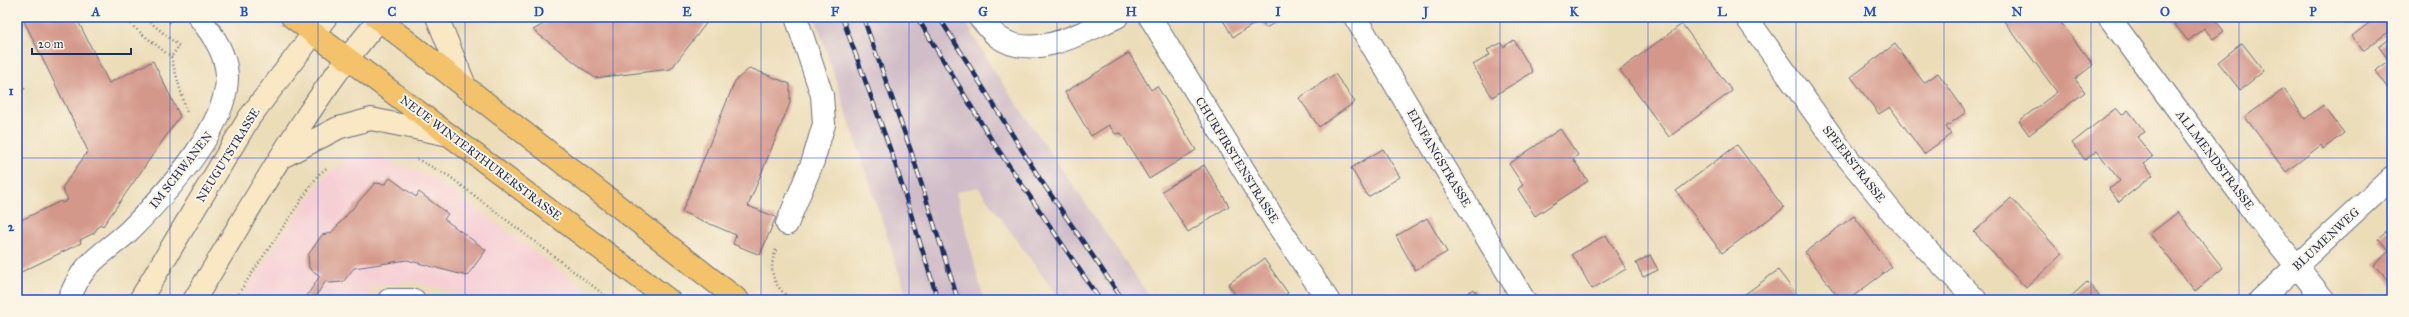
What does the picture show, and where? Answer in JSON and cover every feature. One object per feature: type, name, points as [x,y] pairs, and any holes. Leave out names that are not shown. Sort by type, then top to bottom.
[{"type":"main road","name":"NEUE WINTERTHURERSTRASSE","points":[[292,17],[319,25],[348,58],[669,300]]},
{"type":"main road","points":[[437,17],[466,88]]},
{"type":"main road","points":[[194,300],[283,157],[348,58],[380,18],[466,88],[738,300]]},
{"type":"main road","name":"NEUGUTSTRASSE","points":[[140,300],[250,118],[319,25]]},
{"type":"main road","points":[[283,157],[338,128],[371,119],[449,134]]},
{"type":"street","name":"IM SCHWANEN","points":[[68,300],[84,270],[129,231],[165,193],[213,130],[225,98],[226,68],[216,39],[199,17]]},
{"type":"street","points":[[787,224],[813,161],[824,124],[822,95],[796,17]]},
{"type":"street","points":[[979,17],[998,38],[1025,47],[1050,46],[1117,17]]},
{"type":"street","name":"CHURFIRSTENSTRASSE","points":[[1150,17],[1275,221],[1328,300]]},
{"type":"street","name":"EINFANGSTRASSE","points":[[1355,17],[1524,300]]},
{"type":"street","name":"SPEERSTRASSE","points":[[1746,17],[1848,158],[1895,216],[1976,300]]},
{"type":"street","name":"ALLMENDSTRASSE","points":[[2108,17],[2297,267],[2324,300]]},
{"type":"street","name":"BLUMENWEG","points":[[2260,300],[2392,177]]},
{"type":"street","points":[[389,300],[396,298],[414,300]]},
{"type":"path","points":[[121,17],[171,57],[190,118]]},
{"type":"path","points":[[144,17],[179,46],[171,57]]},
{"type":"path","points":[[17,86],[25,89]]},
{"type":"path","points":[[416,159],[449,176],[611,300]]},
{"type":"path","points":[[234,300],[318,175],[330,166]]},
{"type":"path","points":[[787,224],[771,261],[773,278],[782,292],[792,300]]},
{"type":"shaded area","points":[[815,17],[963,17],[994,71],[1152,300],[1060,300],[978,187],[956,192],[984,300],[908,300]]},
{"type":"shaded area","points":[[371,156],[433,177],[600,300],[483,300],[410,281],[371,288],[366,300],[239,300],[321,180],[343,162]]},
{"type":"building","points":[[22,17],[76,17],[109,83],[153,61],[180,116],[103,226],[100,224],[94,233],[80,240],[81,243],[17,274],[17,222],[61,201],[62,203],[68,200],[62,188],[88,151]]},
{"type":"building","points":[[556,17],[711,17],[671,69],[595,78],[533,30]]},
{"type":"building","points":[[1221,17],[1284,17],[1266,28],[1261,20],[1233,37]]},
{"type":"building","points":[[2001,17],[2057,17],[2093,65],[2075,79],[2085,92],[2029,135],[2019,121],[2057,92]]},
{"type":"building","points":[[2169,17],[2219,17],[2215,20],[2224,31],[2213,39],[2204,28],[2188,41]]},
{"type":"building","points":[[2377,17],[2385,17],[2392,29],[2363,51],[2352,36]]},
{"type":"building","points":[[1682,24],[1732,91],[1669,137],[1620,70]]},
{"type":"building","points":[[2392,37],[2392,94],[2375,71],[2389,61],[2379,47]]},
{"type":"building","points":[[1514,40],[1533,72],[1492,97],[1473,65],[1490,55],[1487,50],[1501,43],[1503,47]]},
{"type":"building","points":[[2242,43],[2264,71],[2240,90],[2218,62]]},
{"type":"building","points":[[1895,44],[1924,83],[1938,73],[1966,112],[1946,127],[1951,134],[1924,154],[1890,107],[1879,114],[1851,77]]},
{"type":"building","points":[[1129,53],[1151,90],[1157,86],[1196,150],[1149,179],[1121,133],[1115,134],[1109,125],[1091,136],[1065,92]]},
{"type":"building","points":[[750,68],[790,84],[790,103],[748,206],[776,217],[760,255],[733,244],[736,235],[682,212],[735,81]]},
{"type":"building","points":[[1335,74],[1355,102],[1319,127],[1299,98]]},
{"type":"building","points":[[2284,89],[2305,119],[2323,105],[2344,133],[2323,149],[2321,145],[2286,172],[2245,117]]},
{"type":"building","points":[[2116,108],[2122,115],[2128,110],[2145,132],[2137,137],[2153,157],[2144,164],[2153,175],[2119,202],[2109,189],[2120,181],[2097,151],[2085,160],[2072,143]]},
{"type":"building","points":[[1560,129],[1578,155],[1573,159],[1588,181],[1535,216],[1518,189],[1523,185],[1509,164]]},
{"type":"building","points":[[1737,145],[1784,208],[1722,253],[1676,191]]},
{"type":"building","points":[[1383,149],[1400,177],[1368,197],[1351,168]]},
{"type":"building","points":[[1204,165],[1229,206],[1188,232],[1162,191]]},
{"type":"building","points":[[390,178],[416,197],[419,192],[448,214],[444,219],[486,250],[467,276],[407,260],[354,268],[343,282],[330,283],[326,281],[313,300],[304,300],[320,276],[309,268],[308,255],[322,235],[331,233],[375,183],[385,184]]},
{"type":"building","points":[[2011,198],[2062,254],[2026,288],[1974,232]]},
{"type":"building","points":[[2178,212],[2223,268],[2195,291],[2150,234]]},
{"type":"building","points":[[1854,216],[1892,267],[1848,300],[1840,300],[1805,252]]},
{"type":"building","points":[[1427,218],[1447,252],[1415,270],[1396,236]]},
{"type":"building","points":[[2392,227],[2392,285],[2374,265],[2389,251],[2378,239]]},
{"type":"building","points":[[1606,235],[1626,269],[1592,289],[1572,254]]},
{"type":"building","points":[[1650,255],[1658,270],[1643,277],[1636,263]]},
{"type":"building","points":[[1264,259],[1288,293],[1278,300],[1239,300],[1228,284]]},
{"type":"building","points":[[1778,270],[1801,300],[1737,300]]},
{"type":"building","points":[[2087,282],[2103,300],[2067,300]]},
{"type":"building","points":[[1474,289],[1480,300],[1456,300]]},
{"type":"railway","points":[[842,17],[893,157],[938,300]]},
{"type":"railway","points":[[863,17],[911,151],[958,300]]},
{"type":"railway","points":[[917,17],[991,139],[1100,300]]},
{"type":"railway","points":[[939,17],[1040,179],[1123,300]]}]
